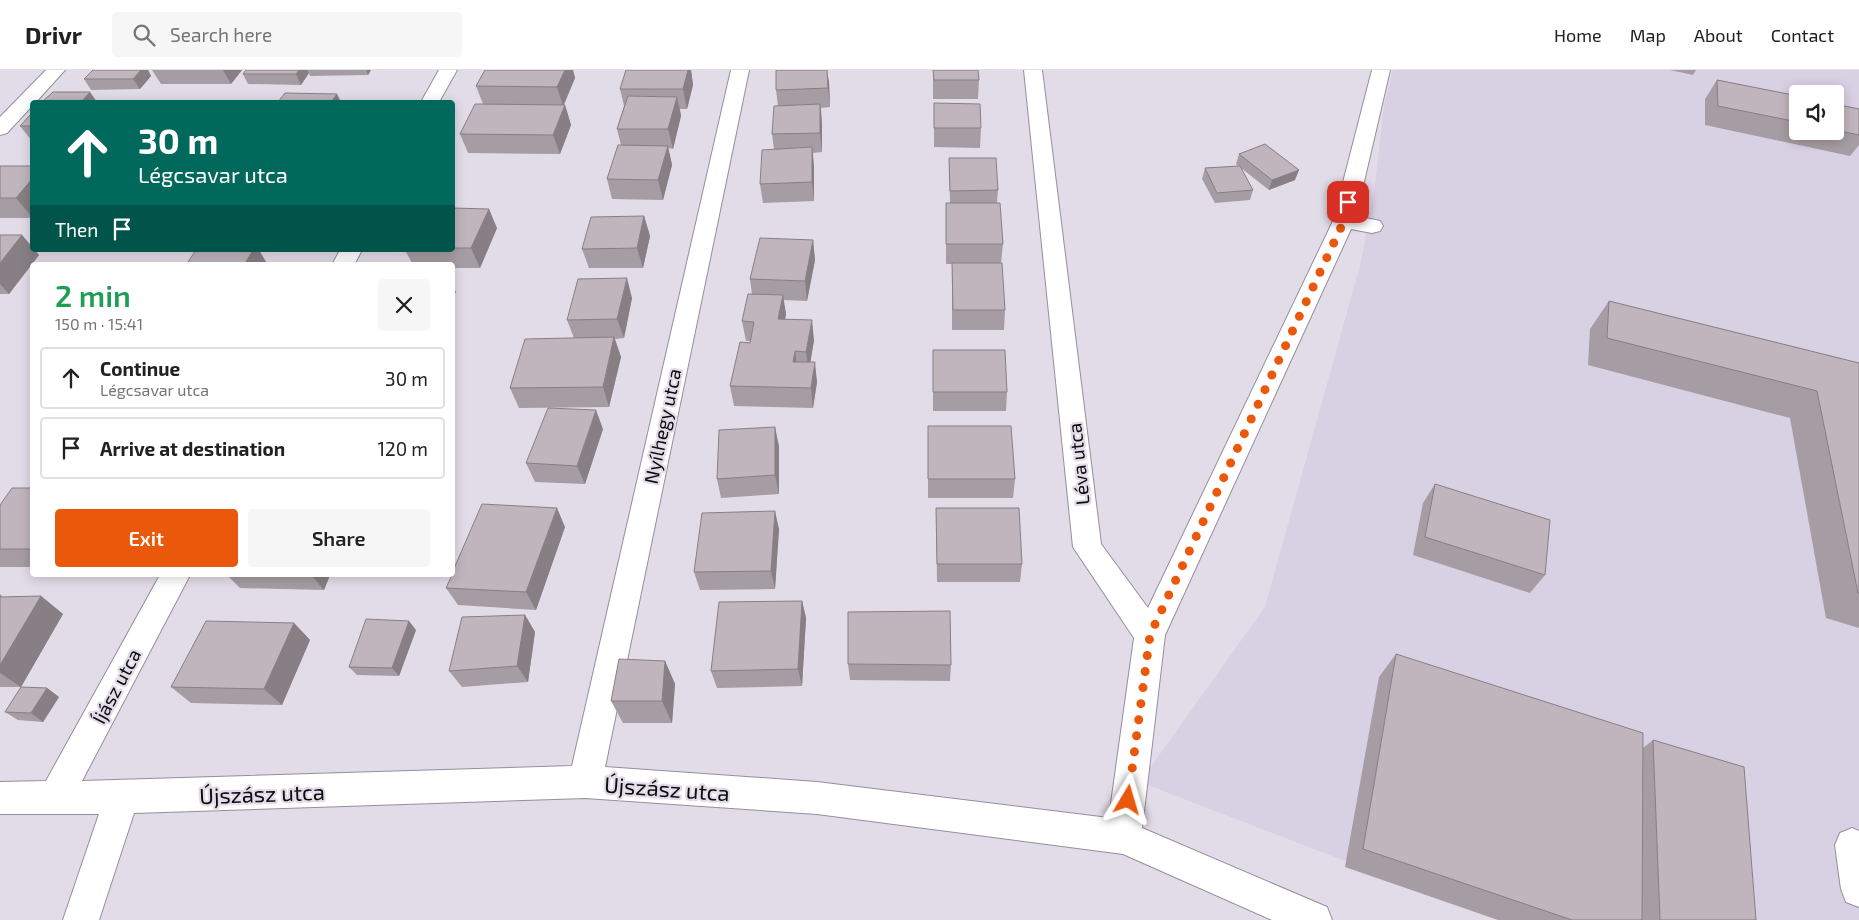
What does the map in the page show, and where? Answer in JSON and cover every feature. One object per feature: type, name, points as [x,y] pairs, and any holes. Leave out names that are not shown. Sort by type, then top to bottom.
[{"type":"street","points":[[0,129],[56,70]]},
{"type":"street","points":[[431,100],[448,70]]},
{"type":"street","name":"Nyílhegy utca","points":[[585,782],[740,70]]},
{"type":"street","name":"Léva utca","points":[[1033,70],[1087,547],[1150,635]]},
{"type":"street","points":[[1124,837],[1150,635],[1344,221],[1381,70]]},
{"type":"street","points":[[1344,221],[1372,226]]},
{"type":"street","name":"Íjász utca","points":[[56,797],[175,577]]},
{"type":"street","name":"Újszász utca","points":[[0,798],[122,798],[585,782],[817,798],[1124,837],[1280,913],[1314,920]]},
{"type":"street","points":[[81,920],[122,798]]},
{"type":"street","points":[[1852,845],[1859,889]]},
{"type":"shaded area","points":[[1393,70],[1859,70],[1859,920],[1498,920],[1140,782],[1265,607],[1361,262],[1375,185],[1384,105]]},
{"type":"building","points":[[93,70],[141,70],[133,79],[84,79]]},
{"type":"building","points":[[246,70],[299,70],[296,74],[243,74]]},
{"type":"building","points":[[485,70],[565,70],[557,87],[476,86]]},
{"type":"building","points":[[626,70],[688,70],[683,89],[620,89]]},
{"type":"building","points":[[776,70],[827,70],[828,88],[776,90]]},
{"type":"building","points":[[933,70],[978,70],[979,80],[934,80]]},
{"type":"building","points":[[1717,80],[1789,94],[1789,120],[1718,106]]},
{"type":"building","points":[[53,92],[90,92],[83,100],[44,100]]},
{"type":"building","points":[[285,93],[337,94],[332,100],[280,100]]},
{"type":"building","points":[[628,96],[677,97],[668,129],[617,129]]},
{"type":"building","points":[[934,103],[980,104],[981,128],[934,128]]},
{"type":"building","points":[[475,104],[565,105],[553,135],[460,134]]},
{"type":"building","points":[[820,104],[820,133],[772,134],[774,106]]},
{"type":"building","points":[[1844,106],[1859,109],[1859,135],[1844,132]]},
{"type":"building","points":[[30,115],[30,126],[20,126]]},
{"type":"building","points":[[1265,144],[1299,170],[1272,180],[1239,154]]},
{"type":"building","points":[[618,145],[668,146],[658,180],[607,179]]},
{"type":"building","points":[[812,147],[812,182],[760,184],[762,150]]},
{"type":"building","points":[[949,158],[996,158],[998,190],[950,191]]},
{"type":"building","points":[[0,166],[30,166],[30,181],[16,198],[0,198]]},
{"type":"building","points":[[1240,166],[1253,190],[1217,193],[1205,168]]},
{"type":"building","points":[[946,203],[1000,203],[1003,244],[946,244]]},
{"type":"building","points":[[455,208],[489,209],[471,248],[455,248]]},
{"type":"building","points":[[644,216],[637,248],[582,249],[591,217]]},
{"type":"building","points":[[0,235],[22,235],[0,263]]},
{"type":"building","points":[[760,238],[813,240],[805,281],[750,279]]},
{"type":"building","points":[[195,252],[252,252],[246,262],[188,262]]},
{"type":"building","points":[[952,263],[1002,263],[1005,310],[953,310]]},
{"type":"building","points":[[627,278],[617,319],[567,320],[578,279]]},
{"type":"building","points":[[748,294],[783,295],[778,319],[812,320],[806,352],[795,351],[793,362],[815,362],[811,388],[730,386],[740,342],[750,343],[754,322],[742,321]]},
{"type":"building","points":[[1609,301],[1859,363],[1859,593],[1817,391],[1607,338]]},
{"type":"building","points":[[614,337],[603,387],[510,388],[525,339]]},
{"type":"building","points":[[933,350],[1005,350],[1007,392],[933,392]]},
{"type":"building","points":[[548,408],[596,410],[577,466],[526,463]]},
{"type":"building","points":[[928,426],[1011,426],[1015,479],[928,479]]},
{"type":"building","points":[[775,427],[775,475],[717,479],[719,430]]},
{"type":"building","points":[[1435,484],[1550,520],[1545,575],[1425,537]]},
{"type":"building","points":[[12,488],[30,488],[30,549],[0,549],[0,505]]},
{"type":"building","points":[[482,504],[557,508],[526,592],[446,588],[451,577],[455,577],[455,566]]},
{"type":"building","points":[[936,508],[1019,508],[1022,564],[937,564]]},
{"type":"building","points":[[775,511],[771,571],[694,572],[702,513]]},
{"type":"building","points":[[41,596],[0,665],[0,597]]},
{"type":"building","points":[[802,601],[798,669],[711,671],[719,602]]},
{"type":"building","points":[[950,611],[951,665],[848,664],[848,612]]},
{"type":"building","points":[[525,615],[517,666],[449,671],[462,617]]},
{"type":"building","points":[[366,619],[409,621],[392,668],[349,667]]},
{"type":"building","points":[[206,621],[294,623],[264,689],[171,687]]},
{"type":"building","points":[[1396,654],[1643,733],[1642,920],[1572,920],[1363,849]]},
{"type":"building","points":[[619,659],[665,661],[662,701],[611,701]]},
{"type":"building","points":[[21,687],[47,688],[31,713],[5,712]]},
{"type":"building","points":[[1653,740],[1744,767],[1756,920],[1660,920]]},
{"type":"route","points":[[1128,800],[1150,635],[1344,221],[1348,202]]}]
